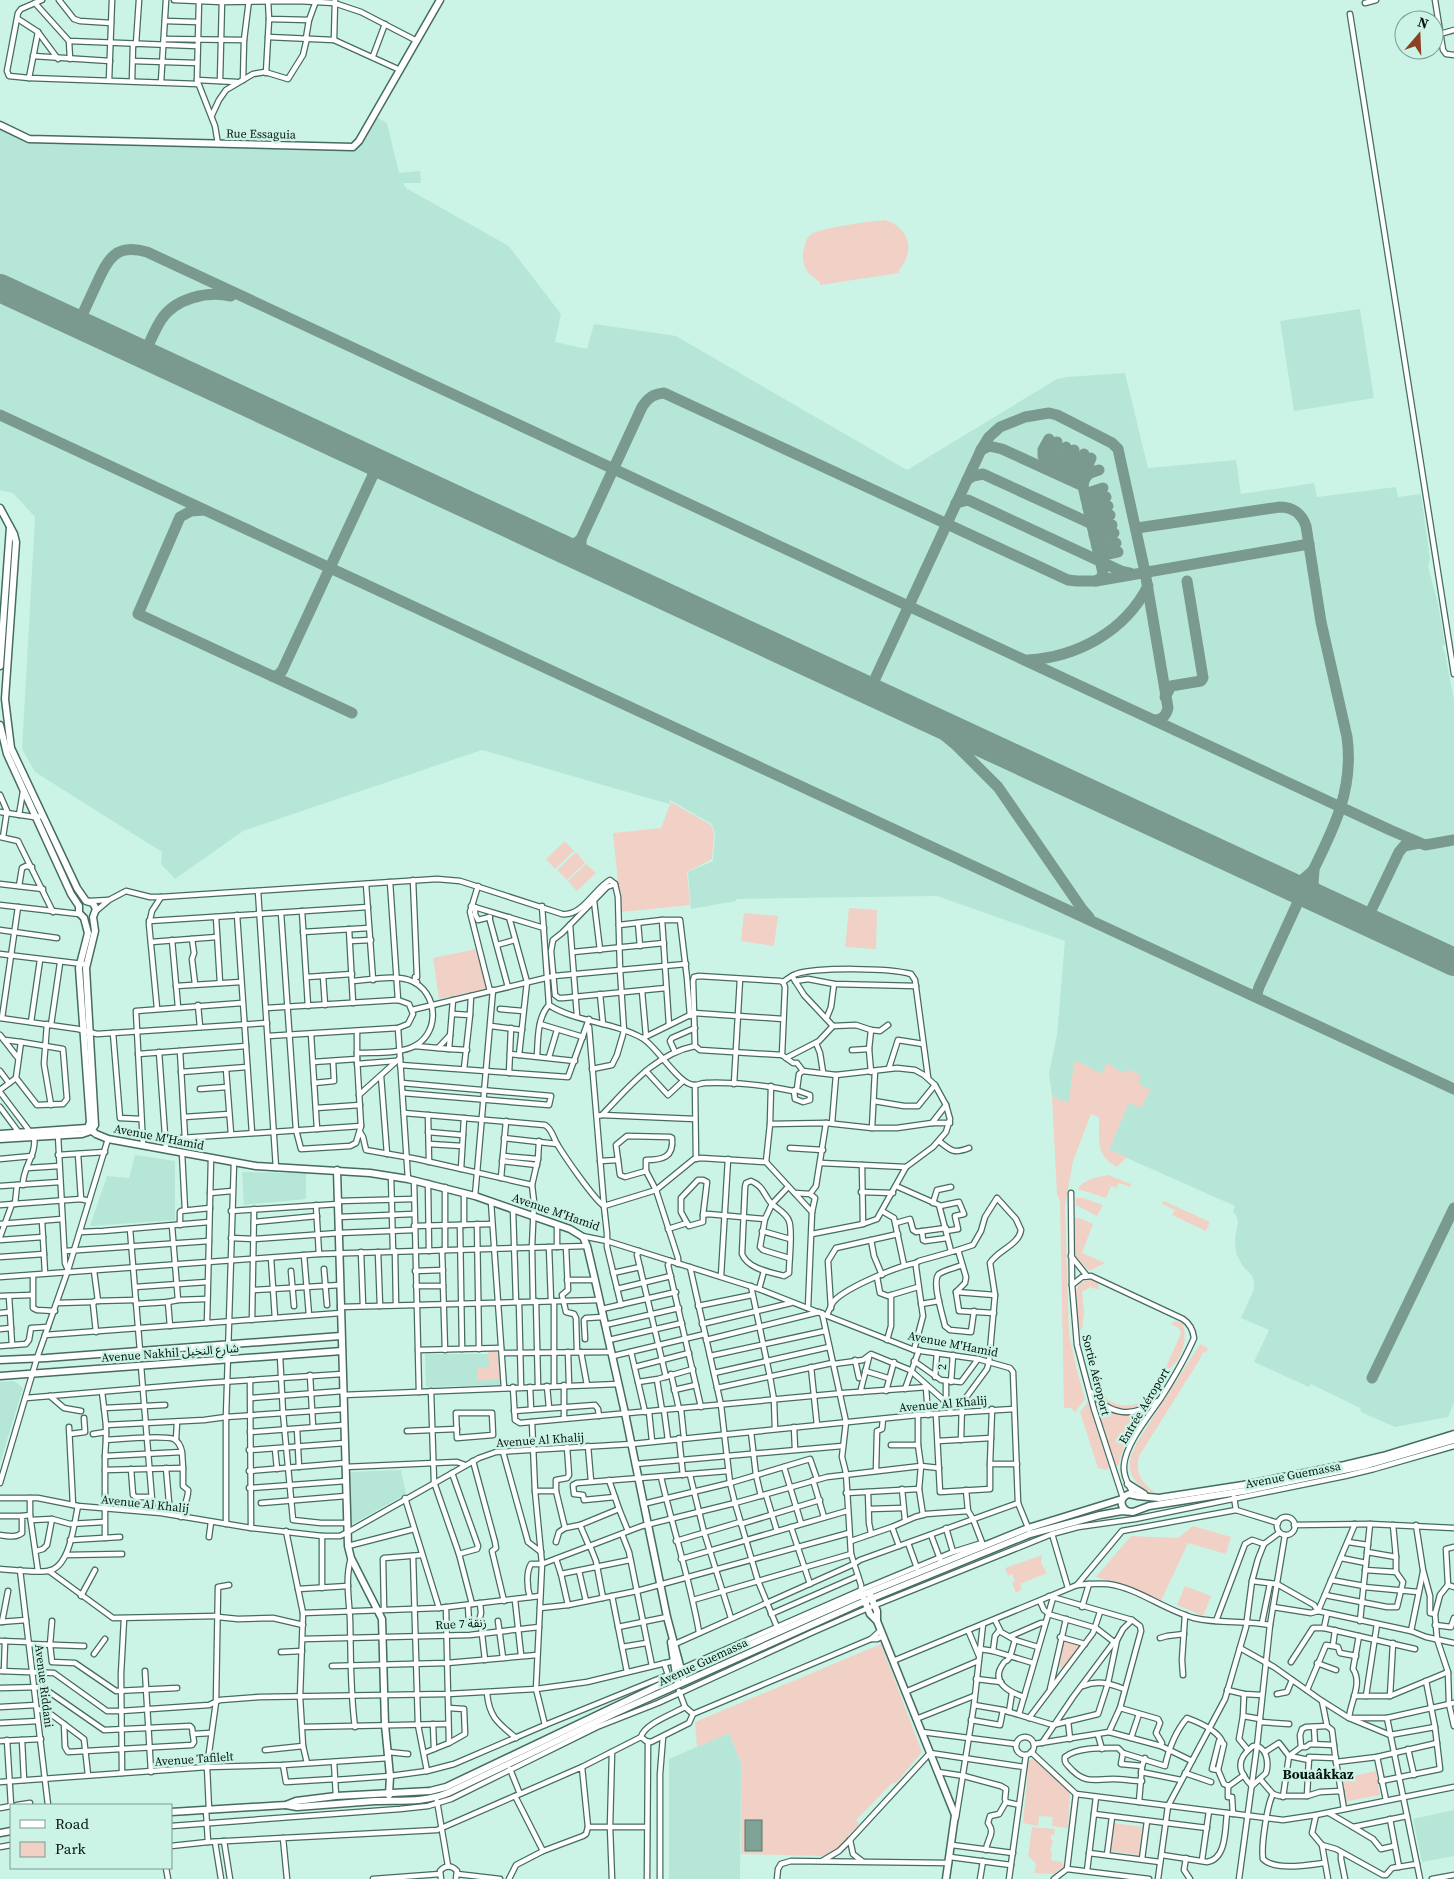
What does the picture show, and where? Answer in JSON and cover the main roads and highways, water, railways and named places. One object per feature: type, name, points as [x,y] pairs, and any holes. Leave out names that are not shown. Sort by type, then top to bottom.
[{"type":"water","points":[[745,1820],[762,1820],[762,1851],[745,1851]]},
{"type":"district","name":"Bouaâkkaz","points":[[1318,1774]]}]
